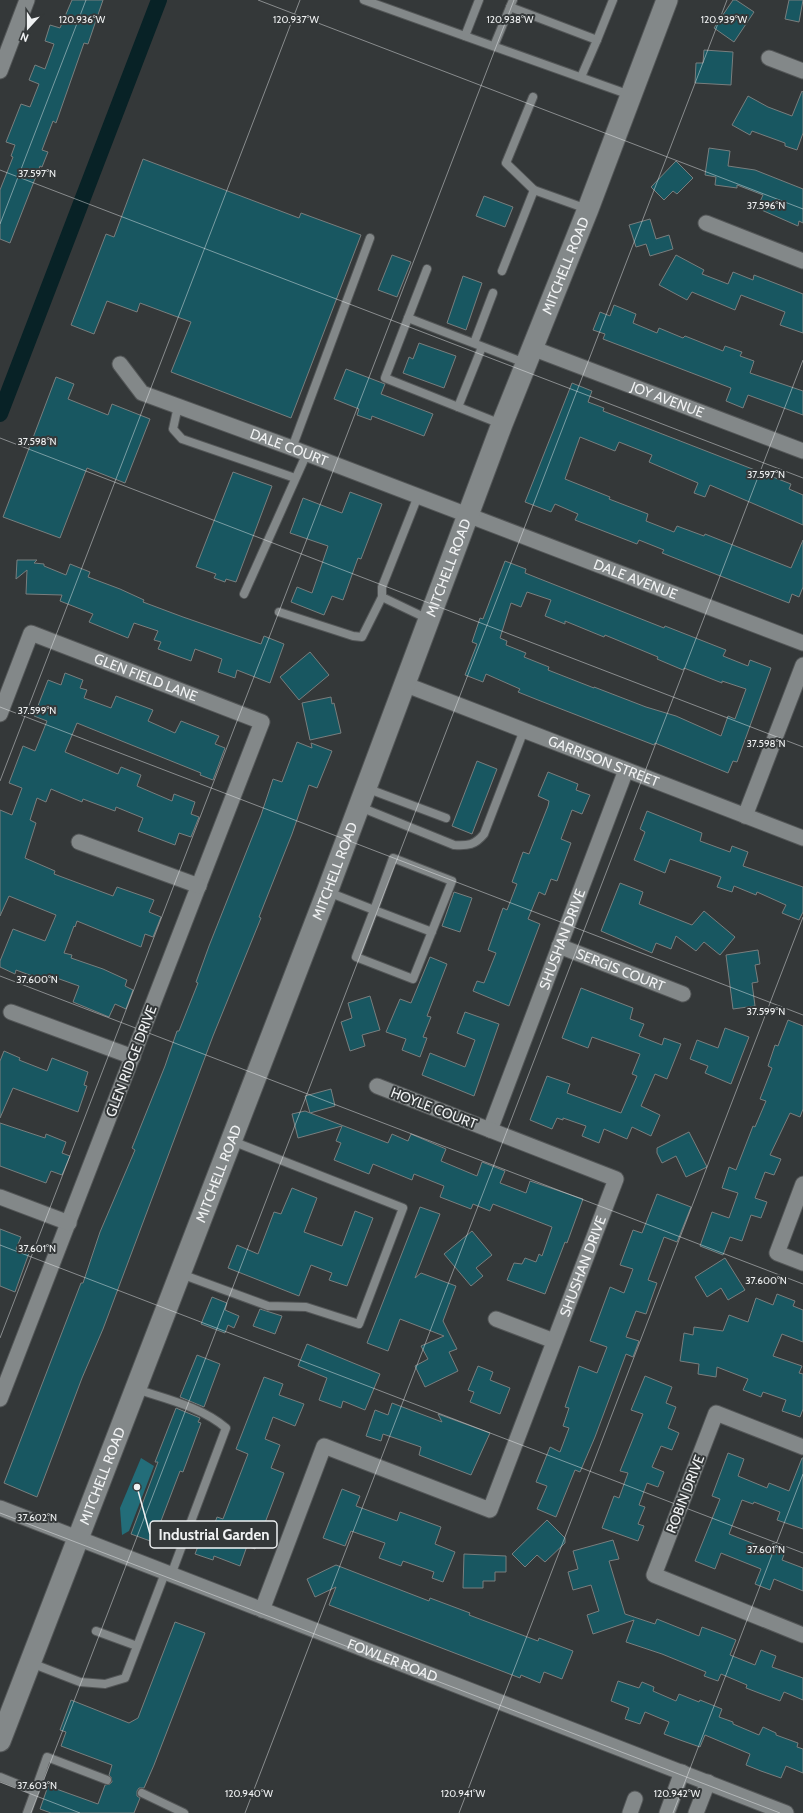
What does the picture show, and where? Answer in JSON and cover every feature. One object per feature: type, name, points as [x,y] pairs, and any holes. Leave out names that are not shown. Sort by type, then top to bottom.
[{"type":"main road","name":"MITCHELL ROAD","points":[[0,1741],[327,892],[502,424],[588,209],[667,0]]},
{"type":"street","points":[[0,71],[27,0]]},
{"type":"street","points":[[769,58],[803,71]]},
{"type":"street","points":[[706,223],[803,261]]},
{"type":"street","name":"JOY AVENUE","points":[[529,356],[803,451]]},
{"type":"street","name":"DALE COURT","points":[[120,364],[142,393],[307,453],[469,515]]},
{"type":"street","name":"DALE AVENUE","points":[[469,515],[803,643]]},
{"type":"street","name":"GLEN FIELD LANE","points":[[0,714],[31,633],[262,722]]},
{"type":"street","points":[[745,816],[803,665]]},
{"type":"street","name":"GARRISON STREET","points":[[404,684],[803,838]]},
{"type":"street","name":"GLEN RIDGE DRIVE","points":[[0,1399],[262,722]]},
{"type":"street","name":"SHUSHAN DRIVE","points":[[262,1610],[324,1446],[490,1510],[616,1179],[490,1130],[626,770]]},
{"type":"street","points":[[79,842],[199,886]]},
{"type":"street","name":"SERGIS COURT","points":[[559,946],[683,994]]},
{"type":"street","points":[[11,1012],[133,1057]]},
{"type":"street","name":"HOYLE COURT","points":[[377,1086],[490,1130]]},
{"type":"street","points":[[803,1184],[777,1253],[803,1263]]},
{"type":"street","points":[[0,1197],[69,1222]]},
{"type":"street","points":[[496,1318],[554,1341]]},
{"type":"street","name":"ROBIN DRIVE","points":[[803,1447],[716,1413],[654,1575],[803,1635]]},
{"type":"street","name":"FOWLER ROAD","points":[[0,1508],[786,1813]]},
{"type":"street","points":[[667,1813],[682,1772]]},
{"type":"street","points":[[696,1813],[708,1782]]},
{"type":"lane","points":[[364,0],[631,95]]},
{"type":"lane","points":[[465,36],[480,0]]},
{"type":"lane","points":[[581,77],[613,0]]},
{"type":"lane","points":[[494,46],[511,4],[597,40]]},
{"type":"lane","points":[[533,97],[506,162],[534,190],[588,209]]},
{"type":"lane","points":[[502,271],[534,190]]},
{"type":"lane","points":[[292,448],[370,238]]},
{"type":"lane","points":[[427,269],[385,378],[502,424]]},
{"type":"lane","points":[[474,343],[493,293]]},
{"type":"lane","points":[[408,318],[482,347],[529,356]]},
{"type":"lane","points":[[458,407],[482,347]]},
{"type":"lane","points":[[178,406],[173,429],[182,439],[296,478]]},
{"type":"lane","points":[[244,594],[307,453]]},
{"type":"lane","points":[[279,612],[353,636],[362,637],[382,597],[382,587],[418,496]]},
{"type":"lane","points":[[382,597],[429,619]]},
{"type":"lane","points":[[362,797],[454,845],[469,846],[478,842],[484,834],[524,730]]},
{"type":"lane","points":[[362,797],[446,818]]},
{"type":"lane","points":[[393,858],[452,881],[413,979],[356,957],[374,910],[393,858]]},
{"type":"lane","points":[[327,892],[432,932]]},
{"type":"lane","points":[[180,1274],[268,1306],[306,1307],[359,1324],[403,1208],[232,1141]]},
{"type":"lane","points":[[30,1663],[80,1682],[105,1684],[125,1678],[226,1428],[217,1420],[172,1401],[136,1389]]},
{"type":"lane","points":[[96,1631],[137,1646]]},
{"type":"lane","points":[[27,1813],[47,1757],[107,1780]]},
{"type":"lane","points":[[0,1777],[35,1791]]},
{"type":"lane","points":[[142,1793],[184,1813]]},
{"type":"shaded area","points":[[141,1458],[154,1466],[129,1531],[122,1535],[120,1508]]},
{"type":"building","points":[[72,0],[103,0],[88,44],[84,43],[56,123],[53,121],[42,150],[48,152],[42,167],[40,166],[10,243],[0,239],[0,190],[13,157],[11,156],[15,145],[6,142],[21,104],[30,107],[39,84],[29,80],[35,65],[45,69],[54,44],[45,41],[50,25],[60,28]]},
{"type":"building","points":[[733,0],[736,0],[754,12],[734,42],[714,28]]},
{"type":"building","points":[[789,0],[803,0],[799,22],[785,19]]},
{"type":"building","points":[[704,50],[733,52],[731,85],[695,83],[696,63],[703,63]]},
{"type":"building","points":[[802,91],[803,133],[797,150],[785,146],[785,143],[752,131],[750,135],[732,125],[748,96],[768,107],[792,116]]},
{"type":"building","points":[[709,148],[730,151],[728,166],[755,170],[803,189],[803,223],[799,221],[798,226],[757,208],[763,195],[737,185],[737,188],[715,185],[716,177],[705,175]]},
{"type":"building","points":[[143,159],[299,218],[301,213],[361,235],[291,418],[171,372],[191,322],[140,303],[137,312],[107,301],[94,334],[71,325],[106,234],[114,237]]},
{"type":"building","points":[[676,161],[693,178],[677,194],[673,191],[664,200],[651,187]]},
{"type":"building","points":[[484,196],[513,207],[505,227],[476,216]]},
{"type":"building","points":[[650,219],[656,239],[669,235],[673,249],[650,256],[646,244],[636,247],[629,225]]},
{"type":"building","points":[[392,255],[411,262],[397,297],[378,290]]},
{"type":"building","points":[[676,255],[704,270],[702,274],[728,284],[733,272],[753,280],[754,275],[803,294],[803,333],[780,325],[785,312],[741,295],[735,310],[692,292],[687,300],[659,285]]},
{"type":"building","points":[[463,276],[482,283],[466,330],[447,323]]},
{"type":"building","points":[[614,305],[636,314],[633,323],[657,333],[659,328],[683,338],[685,336],[723,351],[725,346],[742,352],[740,356],[754,361],[750,373],[803,391],[803,415],[748,395],[743,408],[726,401],[731,388],[603,339],[605,334],[593,330],[600,312],[610,316]]},
{"type":"building","points":[[419,343],[456,356],[444,388],[403,373],[409,357],[413,359]]},
{"type":"building","points":[[346,369],[385,384],[381,394],[433,414],[424,436],[372,416],[371,420],[357,415],[359,409],[334,399]]},
{"type":"building","points":[[56,377],[74,384],[68,399],[108,415],[112,404],[150,419],[125,483],[87,468],[60,538],[3,517]]},
{"type":"building","points":[[572,383],[592,391],[588,402],[604,408],[603,411],[791,484],[789,489],[803,495],[803,525],[710,485],[705,497],[694,493],[698,483],[649,462],[652,455],[619,442],[615,451],[580,437],[565,479],[610,497],[609,499],[648,514],[646,521],[674,532],[677,526],[704,536],[705,534],[791,568],[803,540],[803,587],[799,597],[792,594],[789,603],[662,553],[664,550],[639,540],[637,544],[575,520],[578,514],[555,504],[551,512],[525,502]]},
{"type":"building","points":[[233,472],[272,486],[236,582],[226,579],[225,582],[214,578],[216,574],[196,567]]},
{"type":"building","points":[[350,492],[382,504],[361,559],[358,558],[343,600],[332,596],[324,615],[291,602],[297,587],[312,593],[328,546],[290,533],[303,498],[342,513]]},
{"type":"building","points":[[17,560],[37,560],[34,563],[44,564],[44,566],[66,575],[70,564],[90,572],[88,577],[120,589],[144,600],[143,602],[183,617],[261,644],[264,636],[284,644],[270,683],[237,670],[235,678],[218,672],[222,659],[195,649],[191,661],[158,649],[161,642],[154,640],[158,631],[134,623],[128,638],[89,622],[93,614],[60,601],[62,595],[26,594],[27,570],[16,579]]},
{"type":"building","points":[[505,561],[526,569],[525,573],[664,628],[665,626],[726,650],[723,656],[748,666],[750,660],[771,668],[737,762],[733,761],[728,773],[655,743],[654,745],[518,692],[520,689],[486,674],[483,682],[465,675],[477,644],[472,642],[480,618],[483,619]],"holes":[[[527,592],[551,600],[545,616],[565,624],[565,621],[604,637],[605,635],[658,657],[657,659],[683,670],[684,668],[722,683],[722,681],[746,689],[735,719],[728,716],[721,736],[676,716],[646,707],[548,670],[549,667],[524,657],[526,653],[506,645],[507,641],[500,638],[511,603],[521,607]]]},
{"type":"building","points":[[310,652],[329,675],[299,700],[280,677]]},
{"type":"building","points":[[65,673],[83,680],[80,688],[87,690],[84,698],[111,708],[116,696],[153,710],[148,721],[175,733],[181,721],[219,736],[215,744],[225,748],[213,780],[200,775],[201,773],[77,723],[65,752],[118,774],[121,767],[141,775],[137,786],[172,801],[174,794],[195,802],[191,814],[199,817],[191,837],[179,833],[175,845],[138,831],[143,818],[116,807],[115,811],[83,799],[82,802],[51,789],[46,802],[37,798],[30,820],[36,823],[25,858],[55,871],[54,874],[113,896],[117,887],[154,900],[149,912],[161,917],[153,937],[145,934],[141,947],[77,921],[75,927],[74,926],[64,953],[72,955],[71,958],[103,969],[127,980],[125,986],[133,990],[126,1009],[115,1004],[109,1017],[73,1002],[79,986],[51,976],[49,982],[16,970],[15,974],[0,967],[0,961],[13,929],[45,941],[56,915],[9,896],[0,916],[0,810],[12,815],[22,788],[9,783],[23,746],[35,751],[47,721],[34,716],[48,680],[61,685]]},
{"type":"building","points":[[331,697],[332,704],[334,703],[341,733],[310,740],[302,703]]},
{"type":"building","points":[[297,742],[312,748],[311,743],[332,751],[317,788],[309,785],[292,834],[259,917],[261,918],[213,1036],[103,1329],[82,1378],[37,1497],[4,1483],[81,1283],[83,1283],[100,1232],[135,1150],[132,1148],[165,1066],[177,1031],[179,1031],[198,983],[196,982],[209,946],[261,815],[273,779],[282,782]]},
{"type":"building","points":[[477,761],[497,769],[472,834],[452,826]]},
{"type":"building","points":[[548,772],[578,784],[576,790],[590,795],[582,814],[572,810],[561,839],[571,843],[557,881],[551,879],[545,895],[539,892],[528,919],[540,924],[509,1006],[473,991],[477,981],[484,983],[496,953],[488,950],[503,908],[507,910],[517,884],[512,882],[523,852],[529,854],[548,806],[549,801],[538,796]]},
{"type":"building","points":[[647,811],[702,833],[700,841],[730,852],[732,846],[748,852],[743,866],[803,887],[803,912],[799,920],[782,913],[786,905],[757,892],[756,895],[734,886],[732,892],[717,887],[721,877],[670,859],[665,873],[634,860],[645,832],[640,829]]},
{"type":"building","points":[[620,883],[643,892],[639,904],[692,925],[704,911],[735,937],[720,955],[704,942],[696,951],[676,936],[671,949],[656,943],[652,953],[601,931]]},
{"type":"building","points":[[454,892],[472,898],[460,932],[442,926]]},
{"type":"building","points":[[758,950],[760,964],[755,965],[758,982],[752,983],[755,1006],[733,1009],[726,955]]},
{"type":"building","points":[[430,957],[447,964],[427,1016],[431,1017],[423,1037],[427,1038],[420,1057],[402,1050],[406,1039],[386,1032],[400,999],[411,1003]]},
{"type":"building","points":[[581,988],[633,1008],[630,1019],[644,1024],[639,1036],[662,1045],[664,1038],[681,1044],[667,1079],[655,1074],[641,1106],[660,1115],[651,1136],[632,1127],[627,1139],[604,1129],[599,1143],[582,1136],[586,1126],[563,1118],[563,1120],[557,1118],[552,1129],[530,1120],[547,1076],[570,1084],[567,1093],[621,1113],[637,1076],[632,1074],[640,1054],[592,1037],[588,1048],[562,1038]]},
{"type":"building","points":[[370,996],[380,1030],[362,1035],[365,1046],[350,1051],[341,1022],[352,1018],[348,1003]]},
{"type":"building","points":[[465,1012],[499,1024],[474,1096],[422,1075],[430,1053],[465,1067],[475,1040],[457,1033]]},
{"type":"building","points":[[788,1020],[803,1026],[803,1109],[800,1117],[790,1113],[770,1155],[781,1159],[774,1175],[765,1172],[755,1198],[767,1202],[761,1218],[751,1215],[742,1241],[730,1237],[723,1255],[700,1246],[712,1212],[729,1218],[738,1193],[722,1188],[729,1167],[736,1170],[753,1126],[755,1127],[766,1101],[760,1099],[772,1068],[768,1066],[775,1045],[778,1046]]},
{"type":"building","points":[[725,1028],[749,1037],[731,1084],[705,1073],[708,1066],[690,1059],[697,1040],[718,1048]]},
{"type":"building","points":[[4,1051],[20,1058],[19,1060],[47,1071],[52,1058],[88,1072],[84,1085],[87,1086],[78,1112],[13,1088],[0,1118],[0,1061]]},
{"type":"building","points":[[331,1089],[335,1106],[310,1113],[305,1096]]},
{"type":"building","points":[[305,1111],[388,1143],[392,1134],[408,1141],[411,1134],[446,1149],[441,1161],[477,1176],[482,1162],[505,1171],[500,1183],[526,1193],[530,1181],[583,1199],[567,1243],[565,1242],[545,1294],[507,1280],[514,1263],[522,1264],[525,1258],[536,1262],[539,1254],[542,1256],[552,1227],[493,1204],[490,1211],[473,1204],[471,1209],[440,1197],[444,1186],[414,1174],[412,1180],[373,1164],[369,1174],[334,1160],[341,1143],[336,1141],[342,1126],[298,1138],[292,1114]]},
{"type":"building","points":[[0,1123],[45,1138],[46,1134],[66,1142],[62,1153],[70,1156],[62,1175],[51,1171],[46,1183],[0,1166]]},
{"type":"building","points":[[689,1132],[707,1167],[686,1177],[676,1156],[662,1163],[657,1153],[657,1148]]},
{"type":"building","points":[[292,1188],[317,1198],[304,1232],[342,1246],[355,1211],[373,1218],[347,1286],[329,1280],[332,1273],[311,1265],[299,1296],[228,1268],[237,1245],[258,1254],[274,1212],[281,1214]]},
{"type":"building","points":[[657,1194],[691,1207],[677,1242],[664,1237],[648,1280],[657,1283],[646,1314],[636,1311],[626,1337],[639,1341],[633,1357],[626,1354],[595,1437],[580,1472],[575,1470],[556,1517],[537,1509],[547,1486],[536,1482],[550,1447],[560,1452],[569,1428],[563,1426],[569,1408],[565,1407],[579,1366],[597,1373],[607,1347],[590,1341],[610,1287],[624,1293],[633,1269],[620,1265],[633,1230],[642,1233]]},
{"type":"building","points":[[420,1207],[440,1214],[415,1278],[421,1273],[456,1286],[443,1321],[457,1349],[449,1352],[458,1371],[425,1387],[415,1366],[428,1359],[421,1346],[444,1336],[400,1319],[388,1351],[367,1343]]},
{"type":"building","points":[[0,1229],[21,1237],[16,1249],[29,1253],[15,1292],[0,1286]]},
{"type":"building","points":[[472,1231],[492,1255],[476,1268],[483,1276],[471,1286],[444,1254]]},
{"type":"building","points":[[725,1258],[745,1290],[728,1300],[721,1288],[707,1297],[695,1277]]},
{"type":"building","points":[[777,1294],[795,1301],[793,1306],[803,1310],[803,1342],[782,1334],[773,1356],[802,1366],[799,1373],[803,1374],[803,1409],[800,1417],[782,1411],[786,1400],[763,1392],[761,1397],[743,1390],[748,1379],[717,1367],[716,1377],[698,1374],[699,1364],[680,1361],[684,1333],[693,1335],[694,1327],[723,1331],[729,1315],[748,1322],[756,1298],[773,1305]]},
{"type":"building","points":[[212,1297],[227,1303],[225,1310],[239,1316],[234,1328],[228,1325],[225,1333],[201,1324]]},
{"type":"building","points":[[260,1309],[282,1316],[275,1334],[253,1326]]},
{"type":"building","points":[[307,1344],[380,1374],[365,1410],[343,1401],[341,1408],[319,1400],[327,1378],[298,1366]]},
{"type":"building","points":[[197,1355],[220,1364],[204,1407],[180,1397]]},
{"type":"building","points":[[478,1366],[493,1372],[490,1380],[510,1388],[500,1414],[470,1402],[474,1392],[468,1390]]},
{"type":"building","points":[[645,1376],[672,1387],[666,1403],[676,1407],[668,1428],[679,1433],[672,1450],[661,1446],[652,1467],[664,1472],[658,1487],[647,1483],[639,1505],[645,1507],[638,1524],[644,1526],[638,1541],[602,1528],[614,1496],[619,1498],[628,1473],[620,1471],[643,1414],[631,1410]]},
{"type":"building","points":[[264,1377],[283,1384],[279,1395],[304,1404],[295,1426],[273,1417],[265,1439],[280,1445],[271,1468],[284,1473],[255,1549],[247,1546],[240,1566],[214,1556],[213,1560],[195,1554],[202,1536],[209,1539],[217,1517],[223,1519],[248,1454],[236,1449]]},
{"type":"building","points":[[392,1403],[442,1422],[438,1414],[490,1433],[471,1475],[419,1455],[421,1447],[383,1434],[381,1441],[366,1436],[375,1410],[388,1415]]},
{"type":"building","points":[[176,1408],[200,1418],[198,1422],[201,1423],[183,1472],[180,1471],[153,1542],[131,1534],[158,1462],[155,1462]]},
{"type":"building","points":[[728,1453],[744,1459],[738,1476],[767,1488],[769,1483],[789,1491],[803,1458],[803,1529],[777,1520],[780,1512],[754,1502],[753,1504],[742,1500],[729,1534],[770,1550],[773,1543],[786,1549],[782,1560],[803,1568],[803,1591],[774,1579],[770,1590],[755,1584],[761,1569],[721,1553],[715,1569],[695,1561],[720,1499],[712,1496]]},
{"type":"building","points":[[342,1489],[360,1496],[356,1506],[397,1521],[400,1512],[441,1527],[435,1544],[455,1552],[443,1582],[432,1578],[434,1572],[403,1561],[401,1566],[379,1558],[385,1543],[351,1531],[345,1546],[323,1538]]},
{"type":"building","points":[[547,1520],[565,1538],[565,1543],[545,1562],[537,1555],[525,1567],[512,1554]]},
{"type":"building","points":[[613,1540],[619,1559],[609,1561],[625,1614],[655,1624],[657,1619],[699,1636],[702,1627],[721,1634],[736,1640],[730,1655],[755,1665],[761,1650],[776,1656],[772,1667],[803,1678],[803,1700],[784,1692],[780,1701],[746,1688],[747,1685],[721,1674],[718,1681],[704,1676],[706,1672],[662,1654],[626,1642],[634,1620],[593,1634],[587,1615],[599,1611],[591,1585],[573,1590],[568,1572],[578,1569],[573,1551]]},
{"type":"building","points":[[464,1554],[506,1556],[506,1572],[495,1572],[495,1581],[483,1581],[483,1588],[463,1588]]},
{"type":"building","points":[[336,1565],[429,1601],[430,1598],[470,1613],[469,1615],[538,1641],[539,1638],[573,1651],[562,1679],[544,1672],[540,1683],[521,1675],[520,1678],[329,1605],[336,1587],[315,1597],[307,1579]]},
{"type":"building","points":[[175,1622],[205,1633],[154,1765],[144,1788],[139,1788],[137,1791],[137,1796],[140,1798],[134,1813],[51,1813],[40,1809],[48,1786],[98,1804],[105,1785],[112,1782],[109,1775],[112,1765],[61,1746],[66,1732],[60,1730],[71,1700],[129,1723],[138,1718]]},
{"type":"building","points":[[618,1681],[639,1688],[642,1682],[654,1687],[653,1691],[676,1701],[679,1694],[699,1702],[700,1700],[722,1709],[719,1717],[733,1722],[733,1724],[759,1735],[763,1727],[776,1733],[776,1735],[798,1743],[797,1747],[803,1749],[803,1773],[786,1766],[781,1778],[746,1765],[750,1754],[705,1735],[700,1747],[664,1734],[669,1722],[645,1712],[640,1724],[625,1719],[629,1708],[611,1701]]},
{"type":"waterway","points":[[0,414],[159,0]]},
{"type":"place","name":"Industrial Garden","points":[[137,1487]]}]
